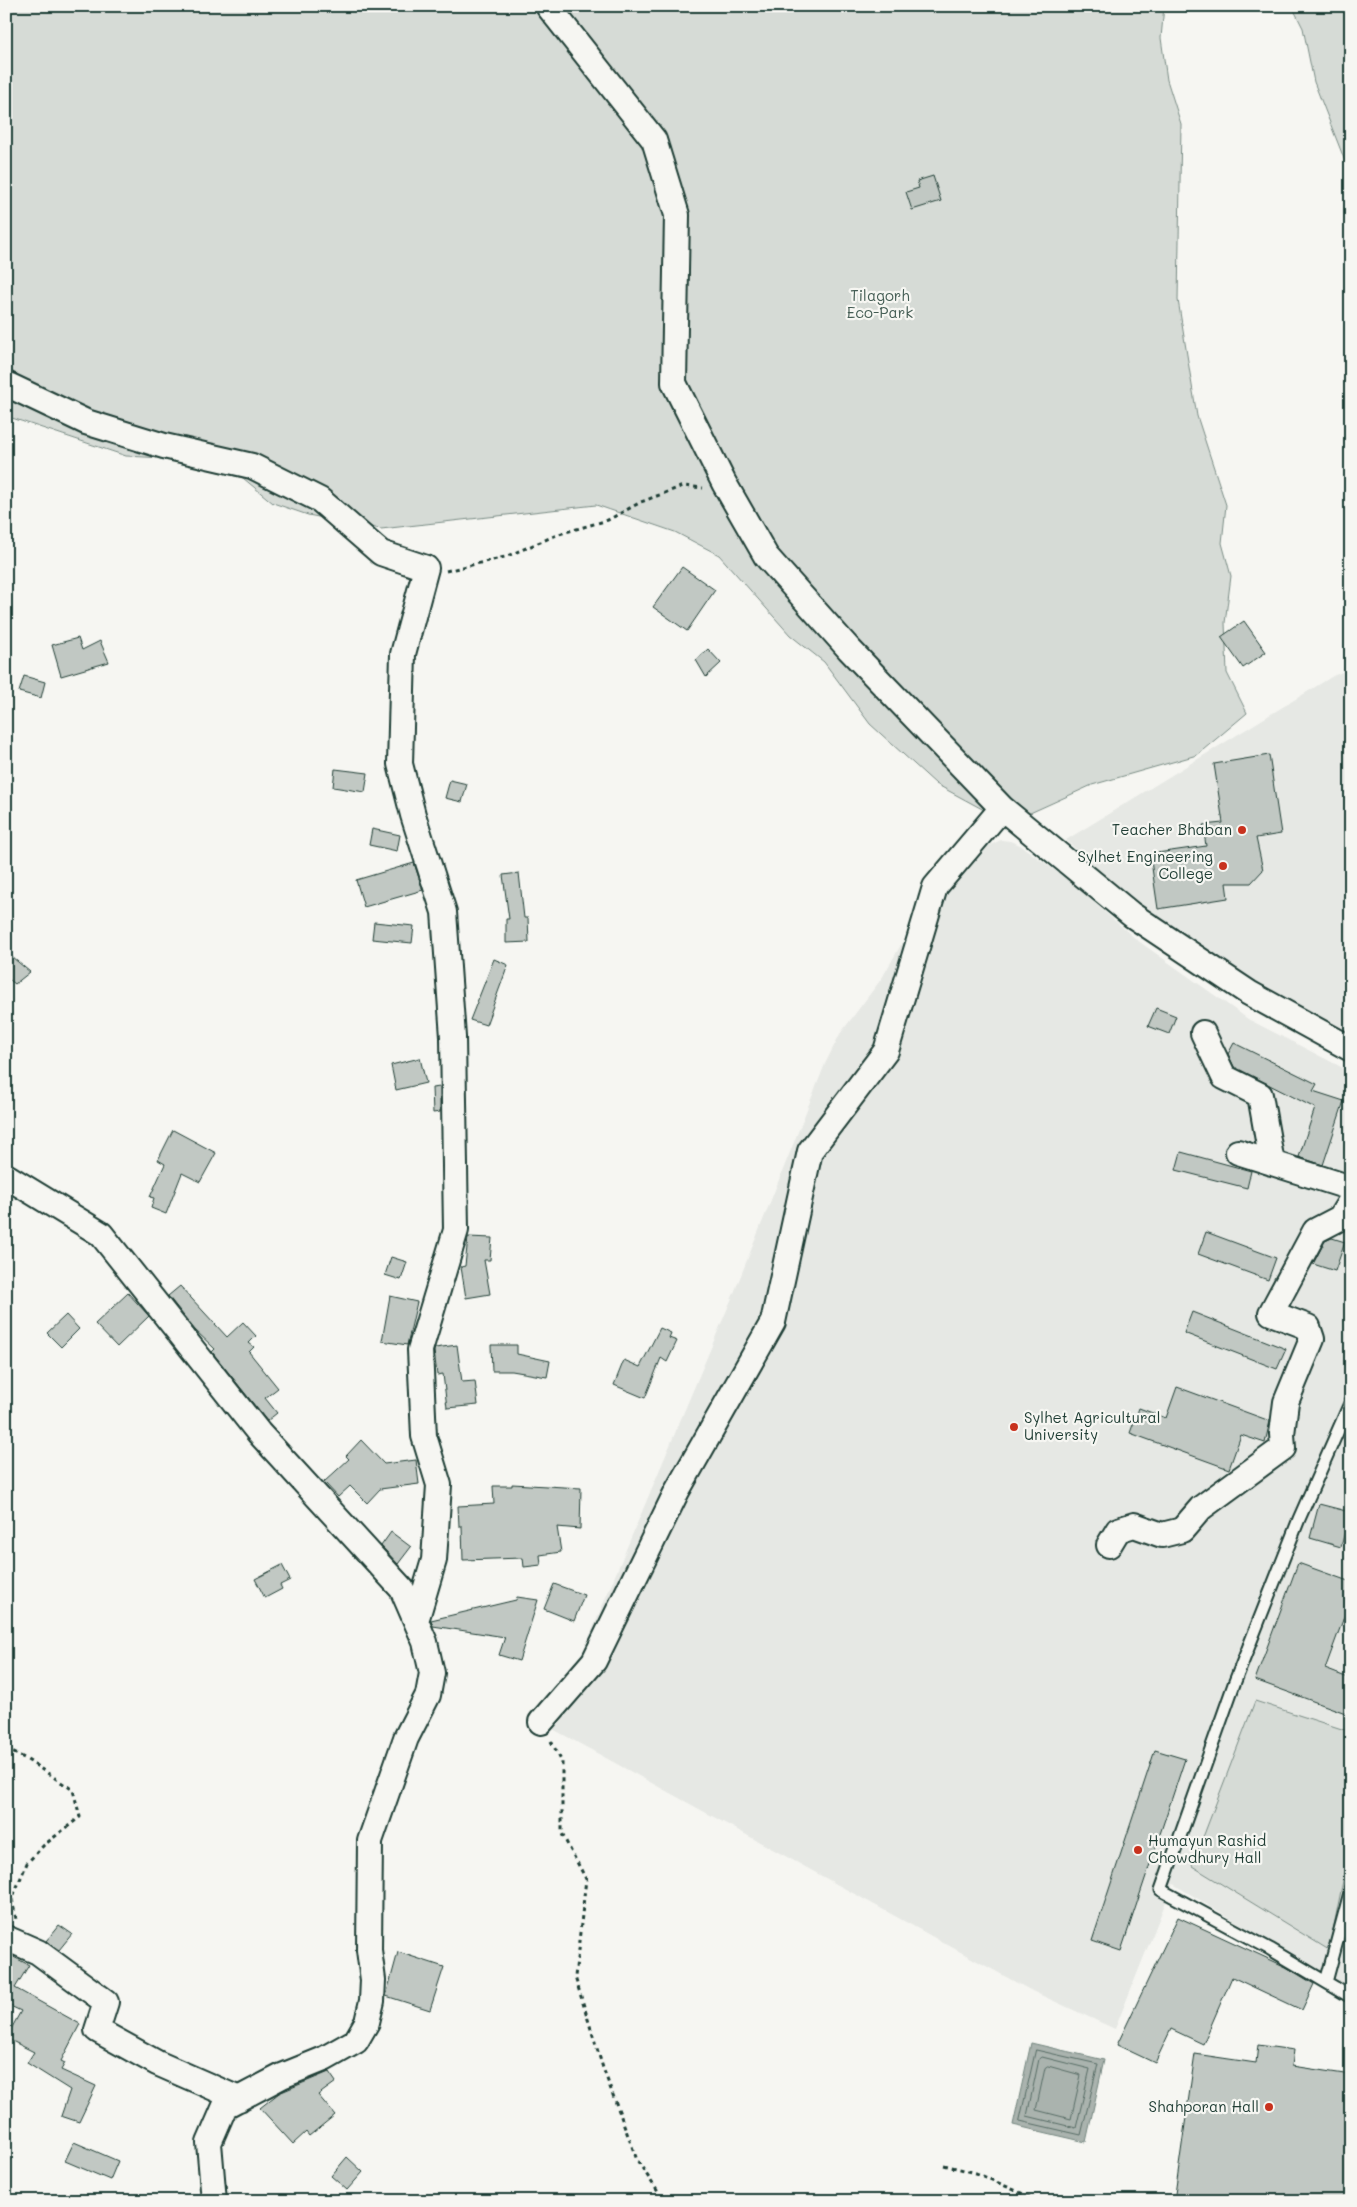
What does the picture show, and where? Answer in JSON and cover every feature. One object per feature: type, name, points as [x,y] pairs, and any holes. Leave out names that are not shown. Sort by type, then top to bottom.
[{"type":"street","points":[[548,6],[654,140],[677,215],[674,383],[728,490],[766,556],[849,649],[1002,808],[1132,915],[1249,993],[1351,1049]]},
{"type":"street","points":[[6,384],[86,422],[164,446],[252,466],[320,500],[381,553],[426,568],[404,654],[400,764],[413,815],[444,912],[453,1037],[456,1230],[420,1350],[424,1436],[439,1485],[434,1560],[416,1621]]},
{"type":"street","points":[[541,1722],[594,1661],[677,1491],[773,1322],[810,1151],[886,1051],[935,887],[1002,808]]},
{"type":"street","points":[[1203,1032],[1224,1077],[1260,1095],[1272,1163]]},
{"type":"street","points":[[1238,1152],[1351,1188]]},
{"type":"street","points":[[6,1176],[101,1234],[259,1433],[402,1589],[426,1642],[432,1673],[428,1695],[406,1738],[370,1841],[369,1950],[373,1980],[372,2001],[367,2022],[356,2041],[324,2058],[282,2076],[225,2106],[209,2143],[214,2201]]},
{"type":"street","points":[[1109,1545],[1118,1530],[1134,1525],[1162,1535],[1182,1530],[1201,1508],[1283,1448],[1282,1434],[1286,1402],[1312,1339],[1308,1327],[1271,1313],[1315,1231],[1340,1218],[1351,1200]]},
{"type":"street","points":[[12,1933],[106,2002],[97,2030],[157,2063],[239,2099]]},
{"type":"lane","points":[[1351,1402],[1299,1519],[1234,1684],[1161,1890],[1270,1949],[1351,1997]]},
{"type":"lane","points":[[1326,1982],[1351,1889]]},
{"type":"path","points":[[426,568],[449,572],[505,558],[559,534],[608,520],[641,502],[683,486],[728,490]]},
{"type":"path","points":[[541,1722],[562,1762],[562,1834],[586,1878],[575,1977],[603,2068],[638,2160],[664,2201]]},
{"type":"path","points":[[6,1749],[26,1759],[73,1790],[80,1817],[44,1845],[27,1863],[12,1899],[12,1933]]},
{"type":"path","points":[[944,2165],[976,2173],[1039,2201]]},
{"type":"shaded area","name":"Sylhet Engineering College","points":[[1351,668],[1351,1037],[1225,963],[1155,918],[1123,893],[1066,840],[1333,676]]},
{"type":"shaded area","name":"Sylhet Agricultural University","points":[[1001,840],[1020,845],[1067,879],[1137,940],[1248,1019],[1351,1072],[1351,1990],[1173,1884],[1115,2029],[1032,1991],[551,1728],[734,1293],[825,1064],[840,1034],[882,978],[902,943],[934,901],[982,849]]},
{"type":"green space","name":"Tilagorh Eco-Park","points":[[6,6],[1164,6],[1161,38],[1167,80],[1181,124],[1178,300],[1197,416],[1226,505],[1222,543],[1231,576],[1225,623],[1227,673],[1247,713],[1197,755],[1092,785],[1008,823],[936,784],[870,724],[824,662],[790,635],[719,555],[675,532],[596,505],[381,529],[308,515],[273,503],[243,478],[163,458],[126,456],[6,416]]},
{"type":"green space","points":[[1292,6],[1351,6],[1351,169],[1345,161],[1314,82],[1303,28]]},
{"type":"green space","points":[[1255,1701],[1351,1732],[1351,1841],[1329,1950],[1192,1866]]},
{"type":"water","points":[[1031,2043],[1104,2060],[1086,2142],[1013,2125]]},
{"type":"building","points":[[933,176],[941,201],[912,210],[906,192],[919,188],[917,181]]},
{"type":"building","points":[[682,567],[715,590],[687,631],[653,607]]},
{"type":"building","points":[[1244,621],[1266,652],[1243,668],[1221,637]]},
{"type":"building","points":[[78,638],[82,650],[100,641],[109,662],[61,676],[52,645]]},
{"type":"building","points":[[708,649],[721,663],[706,677],[696,660]]},
{"type":"building","points":[[24,676],[45,682],[41,698],[19,692]]},
{"type":"building","name":"Teacher Bhaban","points":[[1269,755],[1281,834],[1256,838],[1263,870],[1251,883],[1226,883],[1228,898],[1158,909],[1150,854],[1206,846],[1203,825],[1223,823],[1214,764]]},
{"type":"building","points":[[335,769],[368,773],[365,792],[333,787]]},
{"type":"building","points":[[450,780],[467,784],[462,802],[445,798]]},
{"type":"building","points":[[372,829],[400,835],[397,851],[369,845]]},
{"type":"building","points":[[414,863],[423,890],[364,907],[356,880]]},
{"type":"building","points":[[519,873],[524,918],[528,918],[529,942],[506,943],[506,919],[509,919],[503,875]]},
{"type":"building","points":[[374,922],[414,926],[412,943],[372,939]]},
{"type":"building","points":[[6,952],[30,972],[15,984],[6,977]]},
{"type":"building","points":[[494,959],[508,965],[486,1025],[470,1020]]},
{"type":"building","points":[[1156,1008],[1176,1016],[1169,1034],[1148,1026]]},
{"type":"building","points":[[1234,1043],[1317,1084],[1313,1091],[1344,1101],[1323,1165],[1299,1157],[1315,1108],[1234,1067],[1228,1054]]},
{"type":"building","points":[[420,1058],[426,1083],[396,1090],[391,1065]]},
{"type":"building","points":[[440,1087],[440,1112],[433,1113],[432,1088]]},
{"type":"building","points":[[173,1130],[216,1153],[200,1182],[182,1173],[166,1214],[151,1208],[154,1198],[150,1197],[165,1164],[158,1160]]},
{"type":"building","points":[[1181,1152],[1251,1171],[1247,1188],[1176,1170]]},
{"type":"building","points":[[1206,1232],[1276,1258],[1268,1280],[1198,1254]]},
{"type":"building","points":[[468,1237],[492,1238],[490,1260],[484,1260],[490,1294],[466,1298],[461,1267],[465,1266]]},
{"type":"building","points":[[1332,1238],[1345,1242],[1335,1271],[1313,1264],[1325,1241]]},
{"type":"building","points":[[391,1257],[407,1262],[401,1280],[385,1275]]},
{"type":"building","points":[[180,1286],[227,1337],[243,1322],[256,1336],[249,1343],[254,1347],[249,1352],[278,1388],[265,1398],[277,1413],[267,1421],[212,1352],[215,1349],[195,1330],[168,1296]]},
{"type":"building","points":[[128,1293],[149,1316],[117,1347],[95,1324]]},
{"type":"building","points":[[390,1296],[417,1302],[407,1345],[382,1341]]},
{"type":"building","points":[[1192,1312],[1286,1349],[1277,1369],[1184,1333]]},
{"type":"building","points":[[66,1315],[79,1329],[61,1347],[47,1333]]},
{"type":"building","points":[[660,1328],[671,1333],[669,1338],[677,1341],[667,1362],[661,1358],[645,1398],[614,1385],[624,1360],[640,1367]]},
{"type":"building","points":[[457,1345],[462,1382],[475,1381],[478,1405],[447,1408],[443,1374],[437,1375],[434,1351],[435,1348]]},
{"type":"building","points":[[491,1345],[517,1345],[517,1354],[550,1361],[547,1377],[512,1371],[492,1371]]},
{"type":"building","points":[[1177,1387],[1270,1421],[1265,1443],[1241,1435],[1229,1469],[1130,1433],[1139,1408],[1166,1418]]},
{"type":"building","points":[[361,1440],[384,1464],[416,1460],[419,1484],[380,1489],[367,1503],[350,1486],[338,1497],[324,1482],[349,1459],[346,1456]]},
{"type":"building","points":[[512,1484],[581,1488],[580,1529],[557,1527],[561,1552],[540,1555],[541,1565],[524,1567],[523,1558],[463,1560],[462,1526],[459,1526],[458,1506],[494,1504],[493,1486],[512,1486]]},
{"type":"building","points":[[1319,1504],[1350,1512],[1341,1547],[1310,1538]]},
{"type":"building","points":[[391,1532],[411,1547],[398,1564],[381,1546]]},
{"type":"building","points":[[1298,1563],[1351,1582],[1351,1598],[1325,1669],[1351,1679],[1351,1715],[1255,1680]]},
{"type":"building","points":[[282,1565],[290,1580],[280,1585],[282,1589],[265,1598],[255,1579]]},
{"type":"building","points":[[554,1584],[584,1595],[574,1621],[544,1609]]},
{"type":"building","points":[[517,1597],[538,1600],[519,1661],[499,1655],[505,1637],[433,1626],[431,1620],[516,1600]]},
{"type":"building","name":"Humayun Rashid Chowdhury Hall","points":[[1155,1750],[1185,1759],[1121,1951],[1092,1941]]},
{"type":"building","points":[[1178,1917],[1286,1967],[1314,1984],[1302,2010],[1232,1977],[1203,2044],[1171,2029],[1155,2063],[1117,2045]]},
{"type":"building","points":[[59,1925],[72,1934],[59,1950],[46,1941]]},
{"type":"building","points":[[398,1952],[444,1967],[430,2010],[386,1996]]},
{"type":"building","points":[[6,1953],[29,1965],[15,1988],[80,2024],[61,2061],[65,2063],[61,2070],[96,2086],[79,2122],[61,2116],[70,2090],[27,2063],[34,2052],[6,2038],[21,2011],[6,2004]]},
{"type":"building","name":"Shahporan Hall","points":[[1258,2045],[1294,2050],[1292,2066],[1351,2075],[1351,2201],[1174,2201],[1195,2054],[1256,2063]]},
{"type":"building","points":[[329,2072],[336,2082],[318,2095],[335,2115],[309,2136],[306,2132],[293,2144],[260,2108],[279,2093]]},
{"type":"building","points":[[74,2142],[118,2161],[110,2180],[65,2161]]},
{"type":"building","points":[[347,2157],[363,2172],[347,2190],[331,2176]]},
{"type":"place","name":"Teacher Bhaban","points":[[1242,830]]},
{"type":"place","name":"Sylhet Engineering College","points":[[1223,866]]},
{"type":"place","name":"Sylhet Agricultural University","points":[[1014,1427]]},
{"type":"place","name":"Humayun Rashid Chowdhury Hall","points":[[1138,1850]]},
{"type":"place","name":"Shahporan Hall","points":[[1269,2107]]}]
